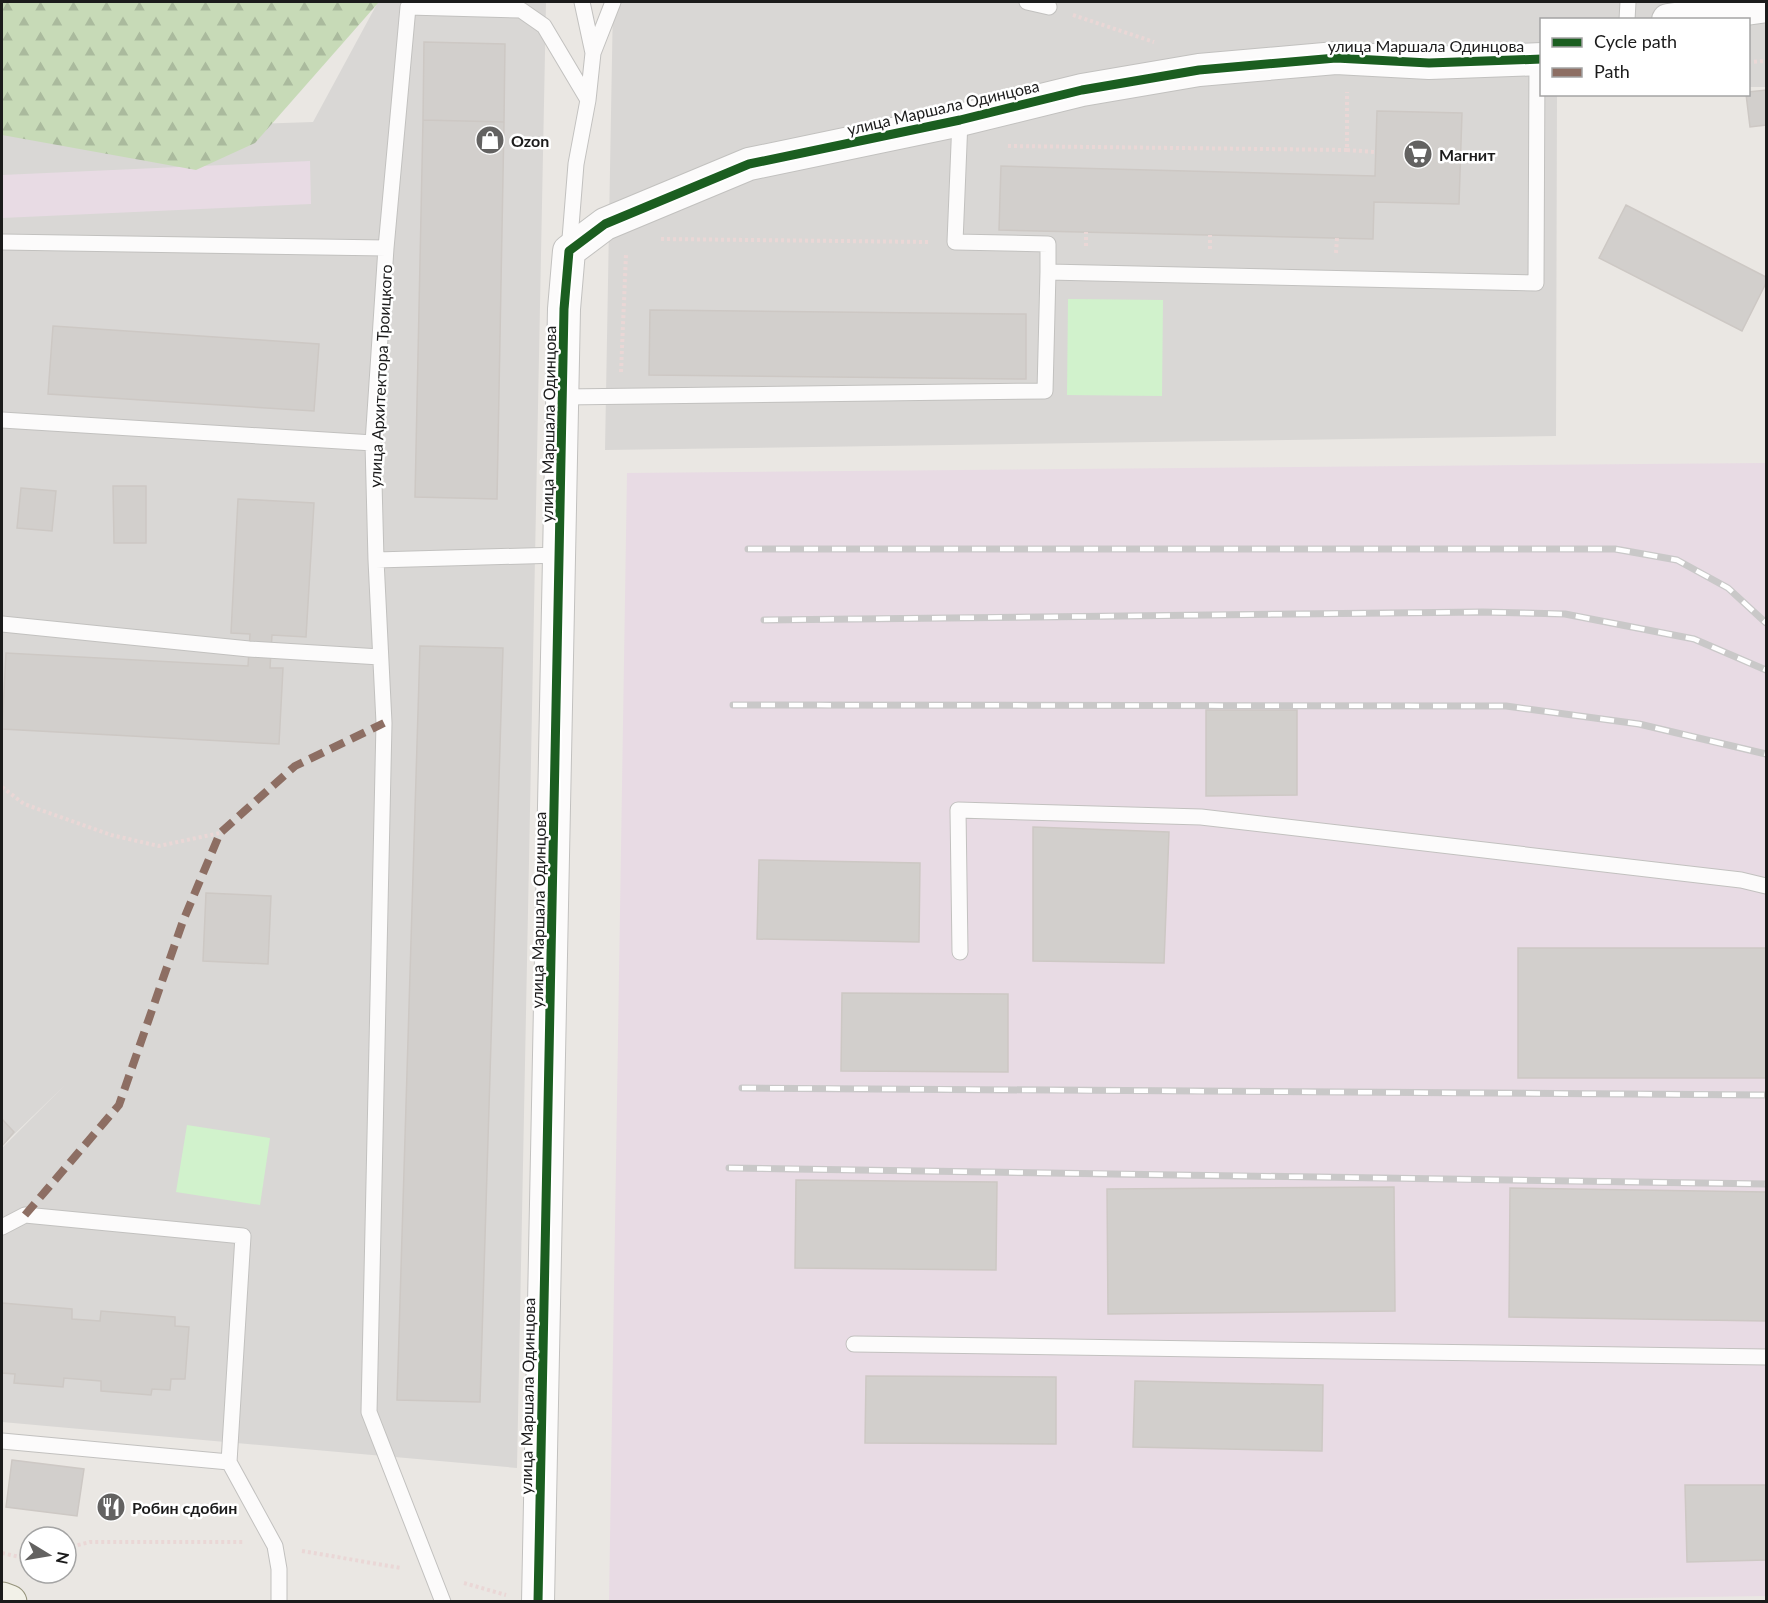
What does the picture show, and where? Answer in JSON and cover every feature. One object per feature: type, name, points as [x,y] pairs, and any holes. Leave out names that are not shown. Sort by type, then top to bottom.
[{"type":"main road","points":[[2,1599],[10,1602]]},
{"type":"street","points":[[1682,12],[1767,6]]},
{"type":"street","name":"улица Маршала Одинцова","points":[[538,1602],[564,309],[569,251],[605,224],[749,164],[960,133],[1082,90],[1199,70],[1336,58],[1430,63],[1539,60]]},
{"type":"lane","points":[[582,2],[593,53]]},
{"type":"lane","points":[[569,251],[576,164],[588,100],[593,53],[613,2]]},
{"type":"lane","points":[[1027,2],[1049,7]]},
{"type":"lane","points":[[1627,18],[1628,2]]},
{"type":"lane","points":[[386,248],[408,7],[521,10],[544,26],[588,100]]},
{"type":"lane","points":[[1048,272],[1536,283],[1539,60]]},
{"type":"lane","points":[[564,397],[1045,391],[1048,244],[955,242],[960,133]]},
{"type":"lane","name":"улица Архитектора Троицкого","points":[[2,242],[386,248],[373,443],[384,723],[369,1413],[443,1602]]},
{"type":"lane","points":[[2,420],[373,443]]},
{"type":"lane","points":[[376,560],[560,555]]},
{"type":"lane","points":[[2,624],[249,649],[380,657]]},
{"type":"lane","points":[[960,952],[958,810],[1201,817],[1741,880],[1767,886]]},
{"type":"lane","points":[[2,1227],[25,1215],[243,1236],[229,1462],[275,1546],[279,1569],[279,1602]]},
{"type":"lane","points":[[855,1344],[1767,1357]]},
{"type":"lane","points":[[2,1440],[229,1462]]},
{"type":"path","points":[[1049,7],[1157,43]]},
{"type":"path","points":[[1750,62],[1767,62]]},
{"type":"path","points":[[1347,84],[1347,150]]},
{"type":"path","points":[[960,133],[1376,152]]},
{"type":"path","points":[[650,239],[955,242]]},
{"type":"path","points":[[620,397],[626,250]]},
{"type":"path","points":[[2,787],[24,804],[111,835],[159,846],[220,833]]},
{"type":"path","points":[[2,1553],[18,1555]]},
{"type":"shaded area","points":[[378,2],[546,2],[517,1468],[2,1422],[2,1148],[64,1086],[2,1146],[2,132],[313,122]]},
{"type":"shaded area","points":[[613,2],[1766,2],[1766,87],[1750,87],[1750,18],[1540,18],[1540,96],[1557,96],[1556,436],[605,450]]},
{"type":"shaded area","points":[[310,161],[311,204],[2,218],[2,175]]},
{"type":"shaded area","points":[[1766,463],[1766,1596],[1378,1602],[609,1602],[627,473]]},
{"type":"green space","points":[[2,2],[379,2],[255,143],[196,170],[2,135]]},
{"type":"green space","points":[[1068,299],[1163,300],[1162,396],[1067,395]]},
{"type":"green space","points":[[187,1125],[270,1138],[260,1205],[176,1192]]},
{"type":"building","points":[[424,42],[505,44],[504,122],[423,120]]},
{"type":"building","points":[[1766,90],[1766,125],[1750,127],[1746,96],[1750,96],[1750,92]]},
{"type":"building","points":[[1377,111],[1462,113],[1459,204],[1374,202],[1373,239],[999,230],[1001,166],[1375,176]]},
{"type":"building","points":[[423,120],[504,122],[497,499],[415,497]]},
{"type":"building","points":[[1626,205],[1766,277],[1766,283],[1742,331],[1599,258]]},
{"type":"building","points":[[650,310],[1026,314],[1026,379],[649,375]]},
{"type":"building","points":[[53,326],[319,344],[314,411],[48,394]]},
{"type":"building","points":[[113,486],[146,486],[146,543],[114,543]]},
{"type":"building","points":[[21,488],[56,491],[52,531],[17,528]]},
{"type":"building","points":[[238,499],[314,503],[306,637],[272,635],[270,668],[283,668],[279,744],[2,729],[6,653],[248,666],[250,634],[231,633]]},
{"type":"building","points":[[420,646],[503,648],[480,1402],[397,1400]]},
{"type":"building","points":[[1206,710],[1297,710],[1297,795],[1206,796]]},
{"type":"building","points":[[1033,827],[1169,832],[1164,963],[1033,961]]},
{"type":"building","points":[[759,860],[920,863],[919,942],[757,939]]},
{"type":"building","points":[[206,893],[271,896],[268,964],[203,961]]},
{"type":"building","points":[[1518,948],[1766,948],[1766,1078],[1518,1078]]},
{"type":"building","points":[[842,993],[1008,994],[1008,1072],[841,1071]]},
{"type":"building","points":[[2,1119],[14,1132],[2,1146]]},
{"type":"building","points":[[796,1180],[997,1182],[996,1270],[795,1268]]},
{"type":"building","points":[[1394,1187],[1395,1311],[1108,1314],[1107,1189]]},
{"type":"building","points":[[1510,1188],[1766,1192],[1766,1321],[1509,1317]]},
{"type":"building","points":[[2,1303],[72,1309],[72,1319],[100,1321],[101,1311],[175,1317],[175,1326],[189,1327],[185,1379],[171,1379],[170,1390],[152,1389],[151,1395],[101,1391],[101,1381],[64,1378],[63,1387],[14,1383],[15,1374],[2,1373]]},
{"type":"building","points":[[866,1376],[1056,1377],[1056,1444],[865,1443]]},
{"type":"building","points":[[1135,1381],[1323,1385],[1322,1451],[1133,1447]]},
{"type":"building","points":[[12,1460],[84,1469],[77,1516],[6,1507]]},
{"type":"building","points":[[1685,1485],[1766,1485],[1766,1560],[1687,1562]]},
{"type":"railway","points":[[748,549],[1615,549],[1677,560],[1728,588],[1766,623]]},
{"type":"railway","points":[[764,620],[1483,612],[1565,614],[1694,639],[1766,670]]},
{"type":"railway","points":[[733,705],[1506,706],[1639,724],[1766,754]]},
{"type":"railway","points":[[742,1088],[1766,1095]]},
{"type":"railway","points":[[729,1168],[1766,1184]]},
{"type":"marked path","points":[[25,1215],[119,1105],[183,921],[220,833],[295,766],[384,723]]},
{"type":"cycle path","points":[[538,1602],[564,309],[569,251],[605,224],[749,164],[960,120],[1082,90],[1199,70],[1336,58],[1429,63],[1540,59]]},
{"type":"place","name":"Ozon","points":[[490,140]]},
{"type":"place","name":"Магнит","points":[[1418,154]]},
{"type":"place","name":"Робин сдобин","points":[[111,1507]]}]
